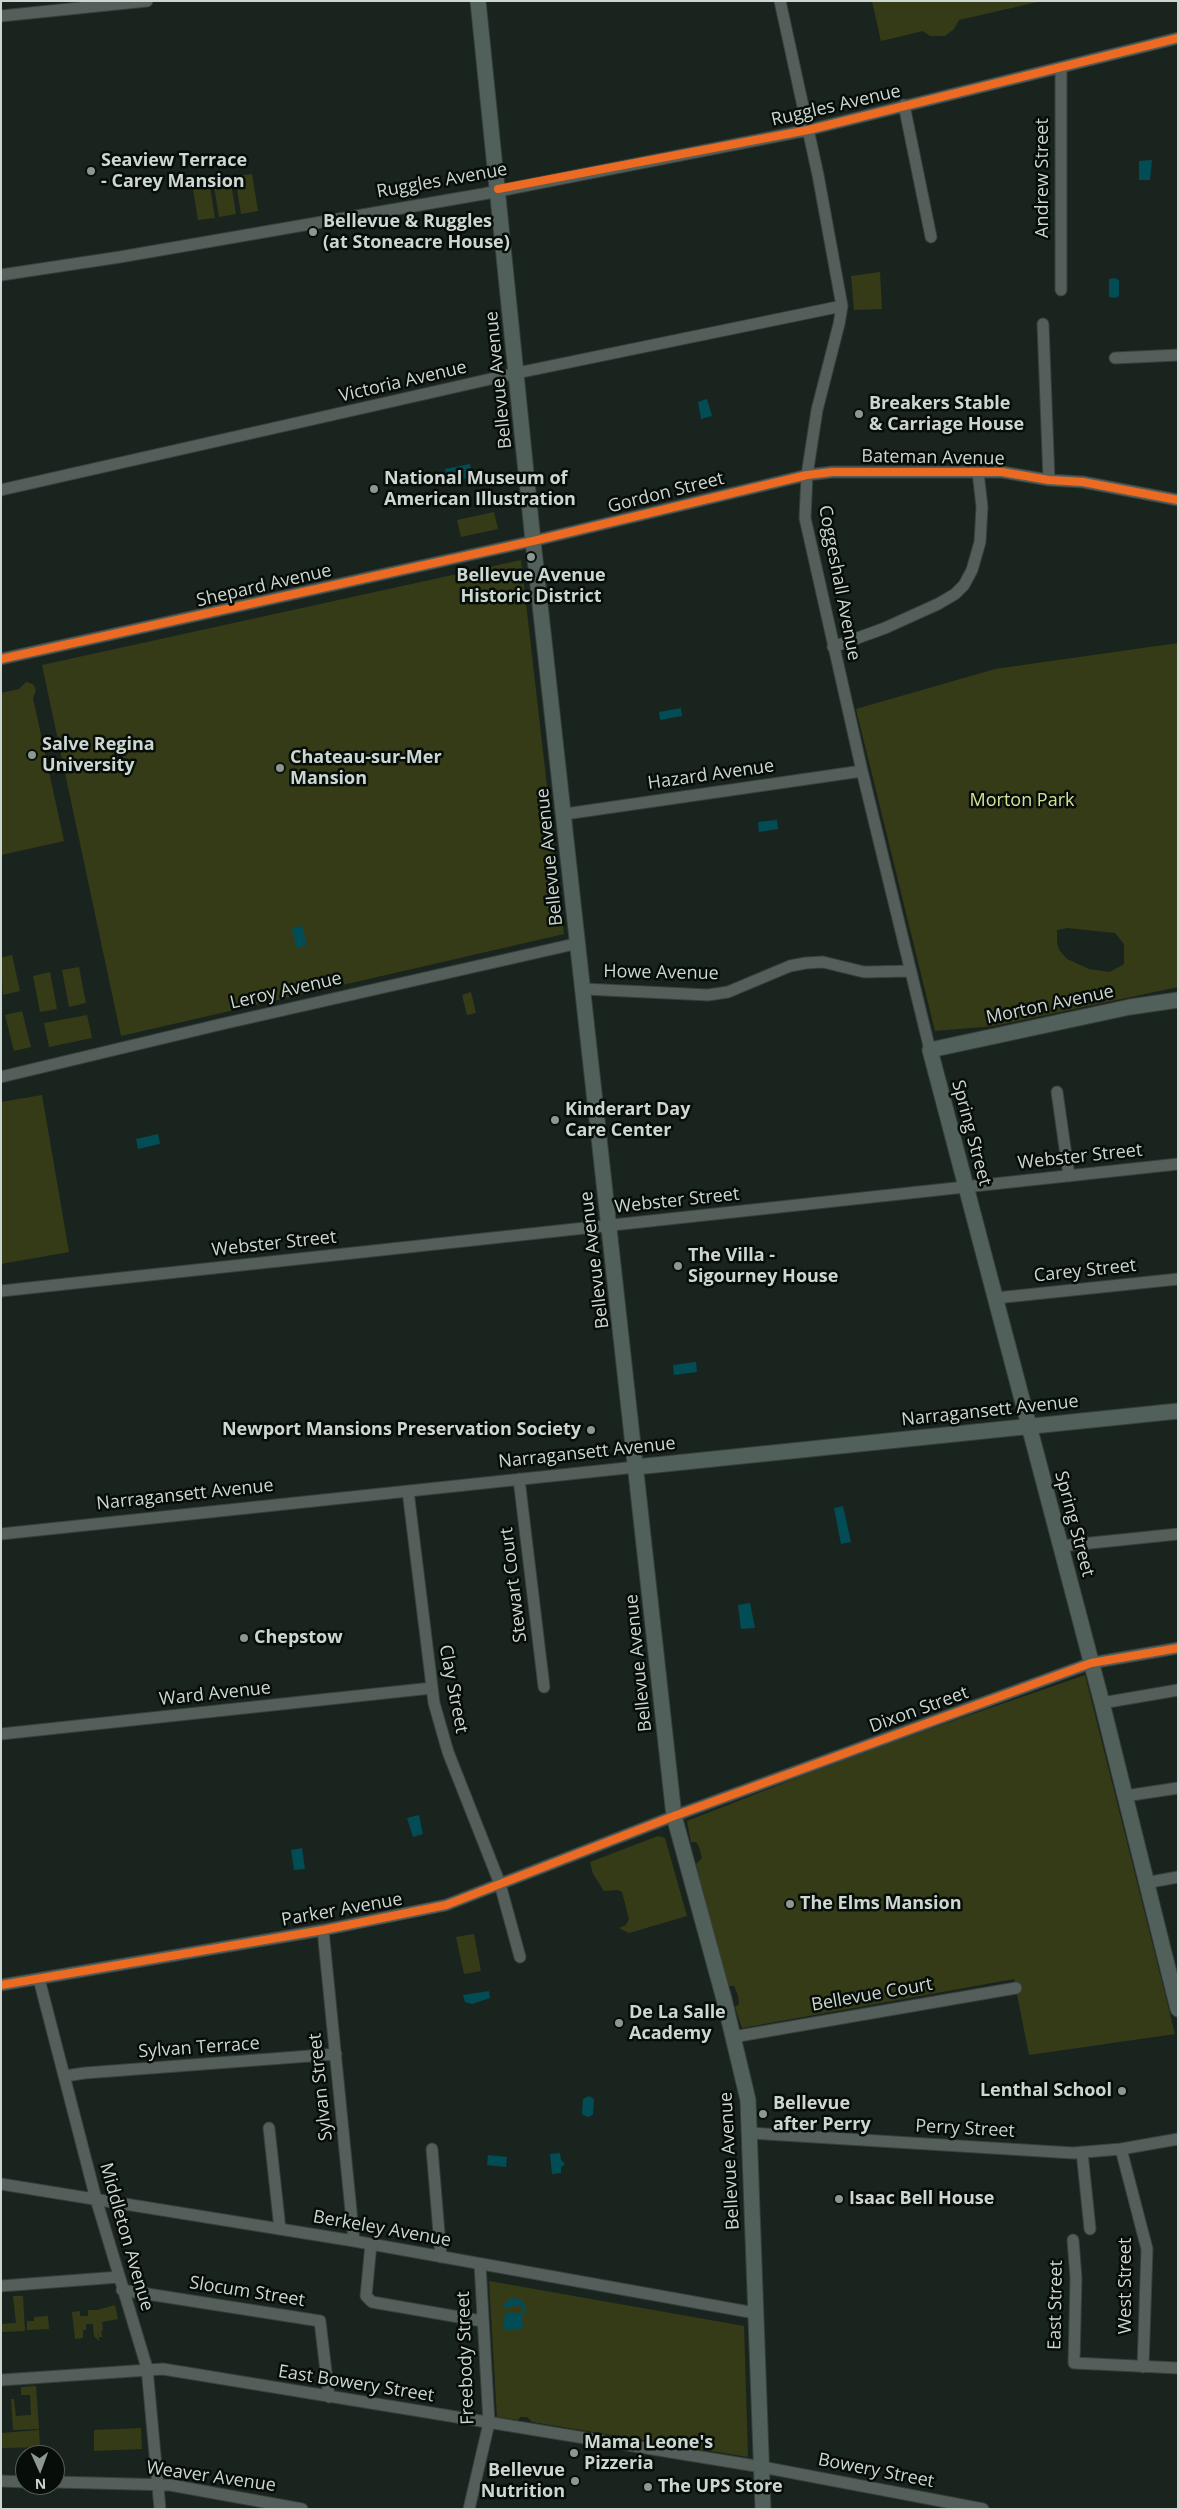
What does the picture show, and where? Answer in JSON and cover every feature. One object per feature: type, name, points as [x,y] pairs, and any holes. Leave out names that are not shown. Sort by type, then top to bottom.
[{"type":"main road","name":"Bellevue Avenue","points":[[478,1],[533,540],[565,814],[674,1816],[734,2037],[748,2100],[763,2509]]},
{"type":"main road","name":"Morton Avenue","points":[[930,1050],[1130,1007],[1178,1000]]},
{"type":"main road","name":"Spring Street","points":[[930,1050],[1102,1703],[1145,1883],[1173,1973],[1178,2009]]},
{"type":"main road","name":"Narragansett Avenue","points":[[636,1467],[1178,1411]]},
{"type":"street","points":[[1,16],[147,1]]},
{"type":"street","name":"Coggeshall Avenue","points":[[780,1],[808,130],[842,306],[817,410],[806,475],[805,518],[862,771],[930,1050]]},
{"type":"street","name":"Ruggles Avenue","points":[[1,275],[120,257],[498,189],[808,130],[1178,38]]},
{"type":"street","name":"Andrew Street","points":[[1060,66],[1061,290]]},
{"type":"street","points":[[904,106],[931,237]]},
{"type":"street","name":"Victoria Avenue","points":[[1,490],[517,373],[842,306]]},
{"type":"street","points":[[1043,324],[1048,480]]},
{"type":"street","points":[[1115,358],[1178,355]]},
{"type":"street","name":"Bateman Avenue","points":[[806,475],[832,472],[1002,472],[1048,480],[1083,482],[1178,500]]},
{"type":"street","points":[[833,647],[885,628],[938,604],[956,594],[964,585],[972,570],[980,542],[982,507],[978,472]]},
{"type":"street","name":"Gordon Street","points":[[533,540],[806,475]]},
{"type":"street","name":"Shepard Avenue","points":[[1,659],[533,540]]},
{"type":"street","name":"Hazard Avenue","points":[[565,814],[862,771]]},
{"type":"street","name":"Leroy Avenue","points":[[1,1077],[222,1024],[579,943]]},
{"type":"street","name":"Howe Avenue","points":[[584,989],[708,996],[728,992],[790,966],[823,962],[864,972],[911,971]]},
{"type":"street","points":[[1058,1092],[1069,1176]]},
{"type":"street","name":"Webster Street","points":[[1,1291],[1178,1164]]},
{"type":"street","name":"Carey Street","points":[[996,1298],[1178,1280]]},
{"type":"street","name":"Narragansett Avenue","points":[[1,1534],[636,1467]]},
{"type":"street","name":"Stewart Court","points":[[519,1479],[544,1687]]},
{"type":"street","name":"Clay Street","points":[[408,1491],[432,1688],[448,1752],[500,1884],[520,1957]]},
{"type":"street","points":[[1061,1546],[1178,1534]]},
{"type":"street","name":"Dixon Street","points":[[674,1816],[1091,1663],[1178,1648]]},
{"type":"street","name":"Ward Avenue","points":[[1,1734],[432,1688]]},
{"type":"street","points":[[1102,1703],[1178,1690]]},
{"type":"street","points":[[1125,1796],[1178,1788]]},
{"type":"street","name":"Parker Avenue","points":[[1,1985],[425,1911],[472,1896],[674,1816]]},
{"type":"street","points":[[1145,1883],[1178,1877]]},
{"type":"street","name":"Sylvan Street","points":[[323,1930],[354,2241]]},
{"type":"street","name":"Middleton Avenue","points":[[39,1979],[96,2198],[122,2290],[147,2368],[160,2509]]},
{"type":"street","name":"Bellevue Court","points":[[734,2037],[1016,1988]]},
{"type":"street","name":"Sylvan Terrace","points":[[65,2076],[336,2054]]},
{"type":"street","points":[[269,2128],[280,2229]]},
{"type":"street","name":"Perry Street","points":[[750,2133],[1082,2152],[1121,2149],[1178,2139]]},
{"type":"street","points":[[432,2148],[441,2257]]},
{"type":"street","name":"West Street","points":[[1121,2149],[1147,2249],[1143,2367]]},
{"type":"street","points":[[1082,2152],[1090,2228]]},
{"type":"street","name":"Berkeley Avenue","points":[[1,2184],[354,2241],[756,2313]]},
{"type":"street","name":"East Street","points":[[1073,2240],[1076,2278],[1074,2363],[1081,2365],[1143,2367]]},
{"type":"street","points":[[371,2244],[366,2296],[372,2302],[482,2321]]},
{"type":"street","name":"Freebody Street","points":[[470,2509],[489,2423],[480,2264]]},
{"type":"street","points":[[1,2286],[119,2277]]},
{"type":"street","name":"Slocum Street","points":[[122,2290],[320,2321],[329,2397]]},
{"type":"street","points":[[1143,2367],[1178,2368]]},
{"type":"street","name":"East Bowery Street","points":[[1,2380],[147,2368],[164,2369],[762,2467]]},
{"type":"street","name":"Bowery Street","points":[[762,2467],[984,2509]]},
{"type":"street","points":[[1,2481],[15,2482]]},
{"type":"street","name":"Weaver Avenue","points":[[65,2482],[158,2485],[302,2509]]},
{"type":"green space","points":[[872,1],[1042,1],[959,20],[954,29],[945,36],[930,36],[923,31],[881,41]]},
{"type":"green space","points":[[252,174],[258,211],[241,214],[235,176]]},
{"type":"green space","points":[[230,177],[236,214],[219,217],[213,180]]},
{"type":"green space","points":[[209,181],[215,218],[198,220],[192,183]]},
{"type":"green space","points":[[880,272],[882,309],[854,310],[851,276]]},
{"type":"green space","points":[[494,512],[498,529],[461,537],[457,520]]},
{"type":"green space","points":[[521,560],[564,934],[121,1036],[42,665]]},
{"type":"green space","name":"Morton Park","points":[[1178,643],[1178,987],[994,1026],[935,1031],[856,709],[995,669]],"holes":[[[1067,928],[1115,933],[1124,944],[1124,964],[1110,972],[1089,969],[1067,959],[1059,950],[1057,942],[1057,930]]]},
{"type":"green space","points":[[26,682],[33,684],[36,690],[33,698],[64,841],[1,855],[1,693],[19,689]]},
{"type":"green space","points":[[12,955],[20,991],[3,995],[1,958]]},
{"type":"green space","points":[[79,967],[86,1003],[69,1007],[62,970]]},
{"type":"green space","points":[[50,972],[57,1009],[40,1012],[33,976]]},
{"type":"green space","points":[[471,992],[476,1013],[467,1015],[462,995]]},
{"type":"green space","points":[[22,1011],[31,1047],[14,1051],[5,1015]]},
{"type":"green space","points":[[87,1015],[92,1038],[49,1047],[44,1023]]},
{"type":"green space","points":[[42,1095],[69,1252],[1,1264],[1,1102]]},
{"type":"green space","points":[[1085,1675],[1175,2034],[1029,2055],[1014,1979],[742,2028],[735,2007],[739,2004],[738,1995],[734,1986],[728,1986],[696,1864],[702,1858],[696,1842],[691,1842],[687,1821],[858,1754]]},
{"type":"green space","points":[[658,1836],[665,1838],[687,1916],[629,1933],[619,1928],[626,1925],[629,1919],[622,1892],[618,1890],[604,1891],[593,1874],[590,1862]]},
{"type":"green space","points":[[474,1934],[481,1971],[464,1974],[456,1937]]},
{"type":"green space","points":[[489,2281],[744,2326],[748,2457],[532,2422],[527,2417],[520,2417],[518,2420],[497,2417]]},
{"type":"green space","points":[[13,2296],[23,2296],[25,2331],[1,2332],[1,2324],[16,2323]]},
{"type":"green space","points":[[115,2305],[118,2319],[102,2322],[102,2337],[99,2337],[97,2310]]},
{"type":"green space","points":[[88,2310],[97,2310],[99,2341],[94,2336],[93,2324],[86,2324],[86,2330],[83,2330],[83,2338],[75,2339],[72,2312],[80,2311],[80,2316],[88,2316]]},
{"type":"green space","points":[[48,2316],[49,2329],[27,2330],[27,2321],[34,2321],[34,2317]]},
{"type":"green space","points":[[36,2386],[39,2429],[13,2430],[11,2399],[14,2399],[16,2416],[31,2415],[30,2395],[21,2395],[21,2387]]},
{"type":"green space","points":[[141,2428],[142,2449],[94,2451],[94,2430]]},
{"type":"green space","points":[[39,2430],[40,2445],[15,2445],[15,2448],[1,2448],[1,2433]]},
{"type":"water","points":[[1152,160],[1150,180],[1139,180],[1139,161]]},
{"type":"water","points":[[1109,279],[1119,280],[1119,296],[1115,298],[1109,297]]},
{"type":"water","points":[[707,399],[712,416],[701,419],[698,402]]},
{"type":"water","points":[[470,464],[473,477],[448,482],[445,469]]},
{"type":"water","points":[[681,708],[682,716],[660,720],[659,712]]},
{"type":"water","points":[[777,820],[778,829],[759,832],[758,822]]},
{"type":"water","points":[[302,926],[307,945],[296,948],[292,928]]},
{"type":"water","points":[[158,1134],[160,1144],[138,1149],[136,1139]]},
{"type":"water","points":[[696,1362],[697,1372],[674,1375],[673,1365]]},
{"type":"water","points":[[843,1506],[851,1542],[841,1544],[834,1508]]},
{"type":"water","points":[[750,1603],[755,1628],[741,1629],[738,1605]]},
{"type":"water","points":[[419,1815],[423,1834],[413,1837],[407,1818]]},
{"type":"water","points":[[302,1848],[305,1869],[294,1870],[291,1850]]},
{"type":"water","points":[[489,1991],[490,1998],[472,2004],[465,2002],[463,1995]]},
{"type":"water","points":[[589,2096],[594,2099],[593,2115],[587,2117],[582,2114],[583,2099]]},
{"type":"water","points":[[560,2153],[561,2160],[565,2164],[561,2167],[561,2173],[552,2174],[550,2154]]},
{"type":"water","points":[[488,2155],[507,2157],[506,2167],[487,2165]]},
{"type":"water","points":[[511,2298],[521,2299],[526,2306],[526,2312],[521,2318],[524,2326],[518,2330],[505,2330],[503,2327],[505,2314],[511,2312],[518,2314],[524,2310],[521,2305],[504,2308],[503,2305]]},
{"type":"cycle path","points":[[498,189],[808,130],[1178,38]]},
{"type":"cycle path","points":[[1,659],[533,541],[807,475],[832,472],[1002,472],[1049,480],[1083,482],[1178,500]]},
{"type":"cycle path","points":[[1,1985],[323,1930],[446,1905],[674,1816],[1091,1663],[1178,1648]]},
{"type":"place","name":"Seaview Terrace - Carey Mansion","points":[[91,171]]},
{"type":"place","name":"Bellevue & Ruggles (at Stoneacre House)","points":[[313,232]]},
{"type":"place","name":"Breakers Stable & Carriage House","points":[[859,414]]},
{"type":"place","name":"National Museum of American Illustration","points":[[374,489]]},
{"type":"place","name":"Bellevue Avenue Historic District","points":[[531,557]]},
{"type":"place","name":"Salve Regina University","points":[[32,755]]},
{"type":"place","name":"Chateau-sur-Mer Mansion","points":[[280,768]]},
{"type":"place","name":"Kinderart Day Care Center","points":[[555,1120]]},
{"type":"place","name":"The Villa - Sigourney House","points":[[678,1266]]},
{"type":"place","name":"Newport Mansions Preservation Society","points":[[591,1430]]},
{"type":"place","name":"Chepstow","points":[[244,1638]]},
{"type":"place","name":"The Elms Mansion","points":[[790,1904]]},
{"type":"place","name":"De La Salle Academy","points":[[619,2023]]},
{"type":"place","name":"Lenthal School","points":[[1122,2091]]},
{"type":"place","name":"Bellevue after Perry","points":[[763,2114]]},
{"type":"place","name":"Isaac Bell House","points":[[839,2199]]},
{"type":"place","name":"Mama Leone's Pizzeria","points":[[574,2453]]},
{"type":"place","name":"Bellevue Nutrition","points":[[575,2481]]},
{"type":"place","name":"The UPS Store","points":[[648,2487]]}]
